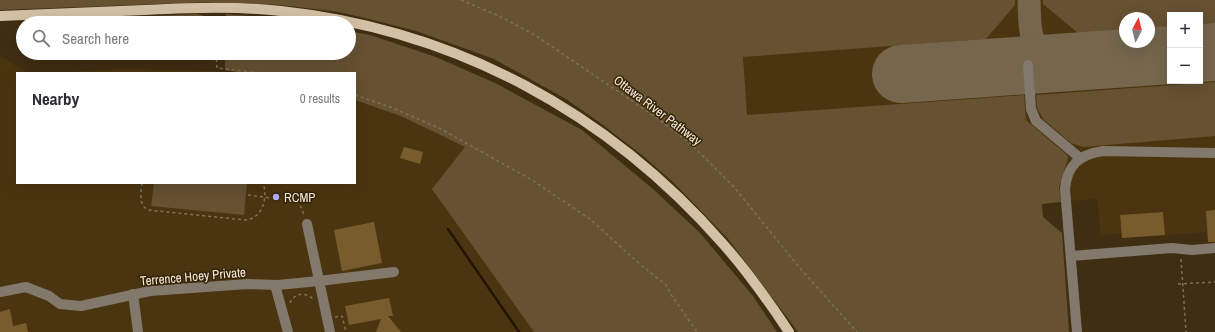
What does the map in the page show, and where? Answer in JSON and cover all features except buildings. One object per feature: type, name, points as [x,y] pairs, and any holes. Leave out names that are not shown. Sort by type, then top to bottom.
[{"type":"main road","points":[[0,16],[214,7],[280,11],[316,16]]},
{"type":"main road","points":[[356,23],[394,32],[451,51],[513,79],[562,106],[611,139],[648,169],[682,200],[723,244],[747,273],[789,332]]},
{"type":"lane","points":[[1028,65],[1031,109],[1036,121],[1080,158]]},
{"type":"lane","points":[[1077,332],[1072,256],[1066,202],[1066,183],[1069,172],[1080,158],[1090,153],[1103,151],[1215,153]]},
{"type":"lane","points":[[307,224],[330,332]]},
{"type":"lane","points":[[1072,256],[1215,248]]},
{"type":"lane","name":"Terrence Hoey Private","points":[[0,292],[26,287],[49,296],[60,304],[81,306],[150,291],[319,281],[394,272]]},
{"type":"lane","points":[[275,284],[288,332]]},
{"type":"lane","points":[[133,294],[138,332]]},
{"type":"path","name":"Ottawa River Pathway","points":[[461,0],[497,15],[535,35],[657,118],[689,142],[734,187],[799,267],[857,332]]},
{"type":"path","points":[[216,60],[217,68],[251,72]]},
{"type":"path","points":[[356,95],[390,107],[439,128],[532,180],[590,219],[642,266],[666,285],[697,332]]},
{"type":"path","points":[[142,184],[142,204],[144,207],[152,211],[251,220],[258,215],[265,197],[263,184]]},
{"type":"path","points":[[248,195],[294,201],[302,207],[307,224]]},
{"type":"path","points":[[1180,249],[1184,284],[1186,332]]},
{"type":"path","points":[[1178,284],[1215,282]]},
{"type":"path","points":[[289,306],[292,298],[304,294],[310,297],[315,303]]},
{"type":"path","points":[[327,319],[342,316],[346,332]]},
{"type":"shaded area","points":[[0,0],[1015,0],[1015,5],[986,39],[743,57],[747,115],[1024,95],[1026,120],[1067,155],[1068,158],[1059,187],[1061,202],[1042,204],[1043,217],[1062,233],[1069,332],[798,332],[729,240],[674,183],[642,155],[566,99],[494,59],[416,31],[339,12],[280,5],[213,2],[0,10]]},
{"type":"shaded area","points":[[738,0],[1215,0],[1215,211],[1208,232],[1165,235],[1163,212],[1120,215],[1121,233],[1101,235],[1097,199],[812,220],[747,115]]},
{"type":"shaded area","points":[[1043,0],[1215,0],[1215,23],[1203,24],[1203,12],[1167,12],[1167,26],[1155,27],[1155,12],[1119,12],[1119,30],[1078,33],[1043,4]]},
{"type":"shaded area","points":[[197,14],[205,16],[152,16]]},
{"type":"shaded area","points":[[226,14],[250,16],[226,16]]},
{"type":"shaded area","points":[[356,32],[370,35],[436,57],[495,83],[582,130],[653,189],[700,233],[753,296],[777,332],[534,332],[432,189],[465,147],[403,117],[356,100],[356,72],[236,72],[225,70],[225,60],[356,60]]},
{"type":"shaded area","name":"RCMP","points":[[0,56],[27,72],[16,72],[16,184],[356,184],[356,100],[403,117],[465,147],[692,332],[0,332]]},
{"type":"shaded area","points":[[123,69],[222,72],[68,72]]},
{"type":"shaded area","points":[[1215,82],[1215,136],[1083,147],[1071,143],[1043,119],[1037,108],[1036,95]]},
{"type":"shaded area","points":[[154,184],[247,184],[244,215],[151,206]]},
{"type":"waterway","points":[[448,229],[519,332]]},
{"type":"taxiway","points":[[1029,0],[1031,31],[1036,45],[1049,57],[1067,63]]},
{"type":"runway","points":[[1203,53],[1215,52]]},
{"type":"runway","points":[[901,74],[1167,55]]},
{"type":"place","name":"RCMP","points":[[276,197]]}]
